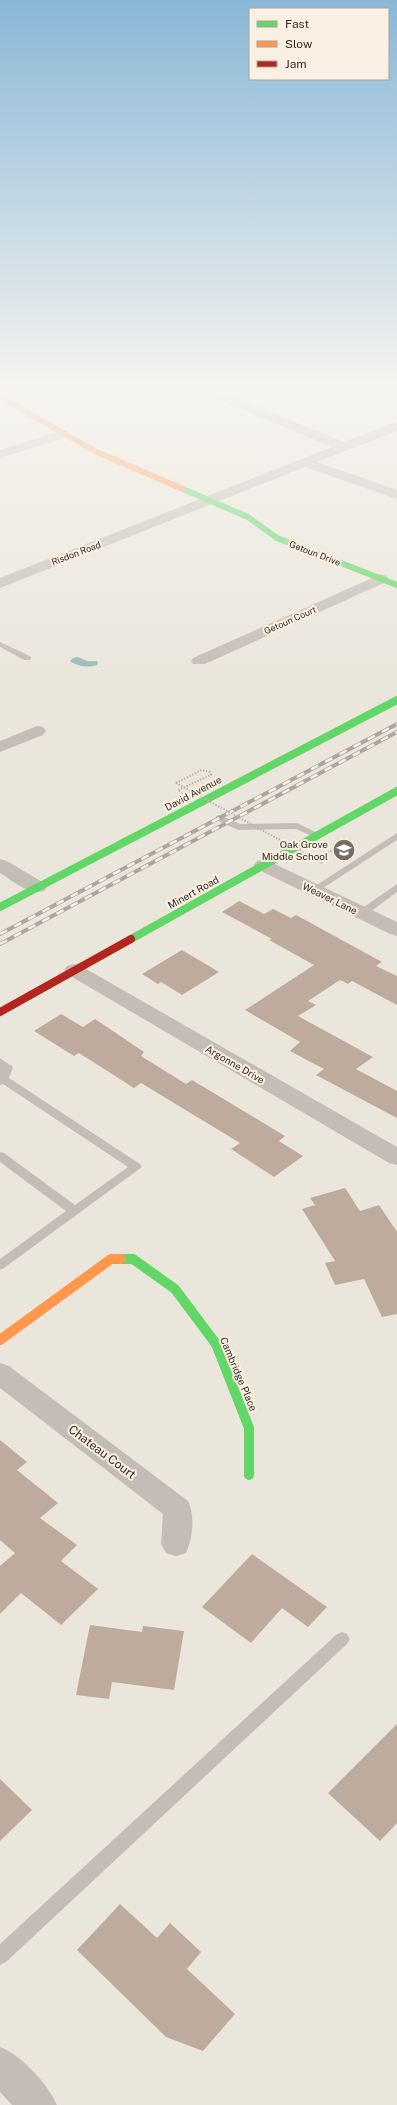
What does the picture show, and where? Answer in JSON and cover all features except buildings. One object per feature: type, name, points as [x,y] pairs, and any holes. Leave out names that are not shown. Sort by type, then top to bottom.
[{"type":"street","name":"Getoun Drive","points":[[174,485],[248,518],[277,538],[397,585]]},
{"type":"street","name":"Risdon Road","points":[[0,583],[250,485]]},
{"type":"street","points":[[369,485],[397,495]]},
{"type":"street","name":"Getoun Court","points":[[200,661],[381,579]]},
{"type":"street","name":"David Avenue","points":[[0,907],[397,700]]},
{"type":"street","points":[[0,747],[37,731]]},
{"type":"street","name":"Minert Road","points":[[0,1012],[397,790]]},
{"type":"street","points":[[0,865],[37,887]]},
{"type":"street","name":"Weaver Lane","points":[[264,865],[397,930]]},
{"type":"street","name":"Argonne Drive","points":[[74,970],[397,1157]]},
{"type":"street","name":"Cambridge Place","points":[[0,1340],[111,1259],[133,1259],[175,1290],[216,1344],[249,1428],[249,1475]]},
{"type":"street","name":"Chateau Court","points":[[0,1373],[178,1509],[176,1544]]},
{"type":"street","points":[[0,2065],[38,2105]]},
{"type":"lane","points":[[0,644],[27,658]]},
{"type":"lane","points":[[219,818],[238,827],[297,826],[317,835]]},
{"type":"lane","points":[[314,890],[397,836]]},
{"type":"lane","points":[[362,913],[397,887]]},
{"type":"lane","points":[[0,1062],[7,1067],[2,1080],[136,1167],[0,1265]]},
{"type":"lane","points":[[0,1156],[75,1211]]},
{"type":"lane","points":[[0,1956],[342,1639]]},
{"type":"path","points":[[205,799],[191,790],[184,794],[178,790],[211,775],[210,772],[202,770],[176,784],[322,863],[326,865]]},
{"type":"path","points":[[284,876],[340,846],[347,845],[352,848],[352,852]]},
{"type":"water","points":[[78,657],[87,661],[97,661],[98,664],[95,666],[84,666],[70,661],[73,658]]},
{"type":"railway","points":[[0,934],[397,724]]},
{"type":"railway","points":[[0,944],[397,732]]},
{"type":"traffic: fast","points":[[183,489],[248,517],[277,538],[397,585]]},
{"type":"traffic: fast","points":[[0,907],[397,700]]},
{"type":"traffic: fast","points":[[131,939],[397,791]]},
{"type":"traffic: fast","points":[[121,1259],[133,1259],[175,1289],[216,1344],[249,1428],[249,1475]]},
{"type":"traffic: slow","points":[[174,485],[183,489]]},
{"type":"traffic: slow","points":[[0,1340],[111,1259],[121,1259]]},
{"type":"traffic: jam","points":[[0,1012],[131,939]]},
{"type":"place","name":"Oak Grove Middle School","points":[[344,850]]}]
